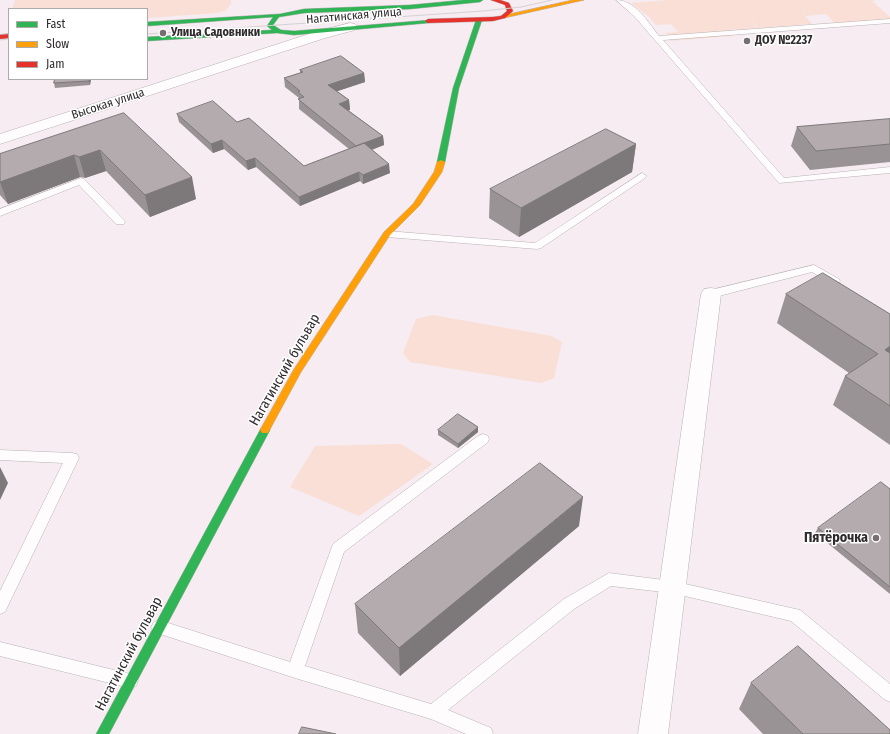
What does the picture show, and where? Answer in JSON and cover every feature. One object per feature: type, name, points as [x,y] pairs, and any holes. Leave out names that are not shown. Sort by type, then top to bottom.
[{"type":"street","name":"Нагатинская улица","points":[[148,24],[292,13],[463,3],[477,0]]},
{"type":"street","points":[[495,0],[502,0]]},
{"type":"street","points":[[495,0],[507,4],[510,9],[508,14],[504,16]]},
{"type":"street","name":"Нагатинская улица","points":[[148,40],[279,32],[313,32],[350,27],[461,19],[479,20],[581,0]]},
{"type":"street","points":[[292,13],[306,7],[307,4],[305,1]]},
{"type":"street","points":[[326,1],[387,8]]},
{"type":"street","points":[[279,15],[271,21],[270,26],[279,32]]},
{"type":"street","name":"Нагатинский бульвар","points":[[102,734],[298,371],[387,234],[416,205],[438,172],[444,151],[456,88],[479,20]]},
{"type":"street","name":"Высокая улица","points":[[0,139],[320,35],[350,27]]},
{"type":"street","name":"Высокая улица","points":[[216,70],[280,41],[284,35],[279,32]]},
{"type":"street","points":[[653,734],[711,294]]},
{"type":"lane","points":[[620,0],[638,14],[657,38],[782,181],[890,170]]},
{"type":"lane","points":[[657,38],[890,21]]},
{"type":"lane","points":[[387,234],[537,246],[642,176]]},
{"type":"lane","points":[[0,213],[81,181],[120,222]]},
{"type":"lane","points":[[711,294],[814,268],[846,288]]},
{"type":"lane","points":[[295,671],[338,548],[483,439]]},
{"type":"lane","points":[[0,455],[72,458],[0,607]]},
{"type":"lane","points":[[432,712],[569,604],[609,579],[672,587],[795,615],[890,694]]},
{"type":"lane","points":[[160,626],[295,671],[432,712],[485,734]]},
{"type":"lane","points":[[0,649],[130,681]]},
{"type":"shaded area","points":[[15,0],[231,0],[231,4],[225,11],[217,13],[148,18],[148,8],[12,8]]},
{"type":"shaded area","points":[[668,0],[876,0],[872,1],[890,17],[890,20],[836,24],[826,14],[806,16],[800,10],[812,24],[758,28],[747,15],[757,28],[729,30],[733,36],[670,41],[665,33],[678,32],[671,24],[656,25],[649,17],[631,3]]},
{"type":"shaded area","points":[[432,315],[552,336],[562,342],[554,378],[541,383],[410,362],[403,353],[416,319]]},
{"type":"shaded area","points":[[401,444],[433,464],[359,516],[290,487],[315,446]]},
{"type":"building","points":[[341,56],[364,73],[328,85],[349,100],[339,104],[383,136],[356,146],[298,99],[304,97],[298,92],[300,91],[284,78],[303,72],[300,70]]},
{"type":"building","points":[[55,80],[89,80],[89,81],[54,83]]},
{"type":"building","points":[[213,101],[237,122],[249,118],[304,166],[364,143],[389,164],[363,175],[359,172],[299,197],[255,158],[246,161],[222,140],[211,144],[177,114]]},
{"type":"building","points":[[124,113],[192,177],[145,195],[100,150],[79,157],[74,155],[0,182],[0,154]]},
{"type":"building","points":[[890,119],[890,144],[816,151],[797,127]]},
{"type":"building","points":[[606,129],[636,144],[521,208],[490,189]]},
{"type":"building","points":[[823,273],[890,314],[890,346],[885,350],[890,353],[890,406],[845,376],[878,354],[786,294]]},
{"type":"building","points":[[458,414],[478,427],[458,444],[438,430]]},
{"type":"building","points":[[540,463],[583,497],[399,648],[355,604]]},
{"type":"building","points":[[881,482],[890,489],[890,587],[818,528]]},
{"type":"building","points":[[798,646],[890,730],[890,734],[803,734],[751,683]]},
{"type":"building","points":[[302,727],[336,734],[299,734]]},
{"type":"tram line","points":[[148,34],[483,11],[521,7],[552,0]]},
{"type":"tram line","points":[[0,40],[8,39]]},
{"type":"traffic: fast","points":[[428,21],[294,33],[280,32],[270,26],[272,21],[277,16],[304,11],[410,7],[480,0]]},
{"type":"traffic: fast","points":[[148,24],[279,15]]},
{"type":"traffic: fast","points":[[441,162],[456,88],[479,20]]},
{"type":"traffic: fast","points":[[148,39],[278,31]]},
{"type":"traffic: fast","points":[[102,734],[265,430]]},
{"type":"traffic: slow","points":[[504,16],[581,0]]},
{"type":"traffic: slow","points":[[265,430],[297,371],[387,234],[416,205],[438,172],[441,162]]},
{"type":"traffic: jam","points":[[428,21],[493,19],[503,17],[510,11],[507,4],[494,0]]},
{"type":"traffic: jam","points":[[0,37],[8,36]]},
{"type":"place","name":"Улица Садовники","points":[[163,33]]},
{"type":"place","name":"ДОУ №2237","points":[[747,41]]},
{"type":"place","name":"Пятёрочка","points":[[876,538]]}]
